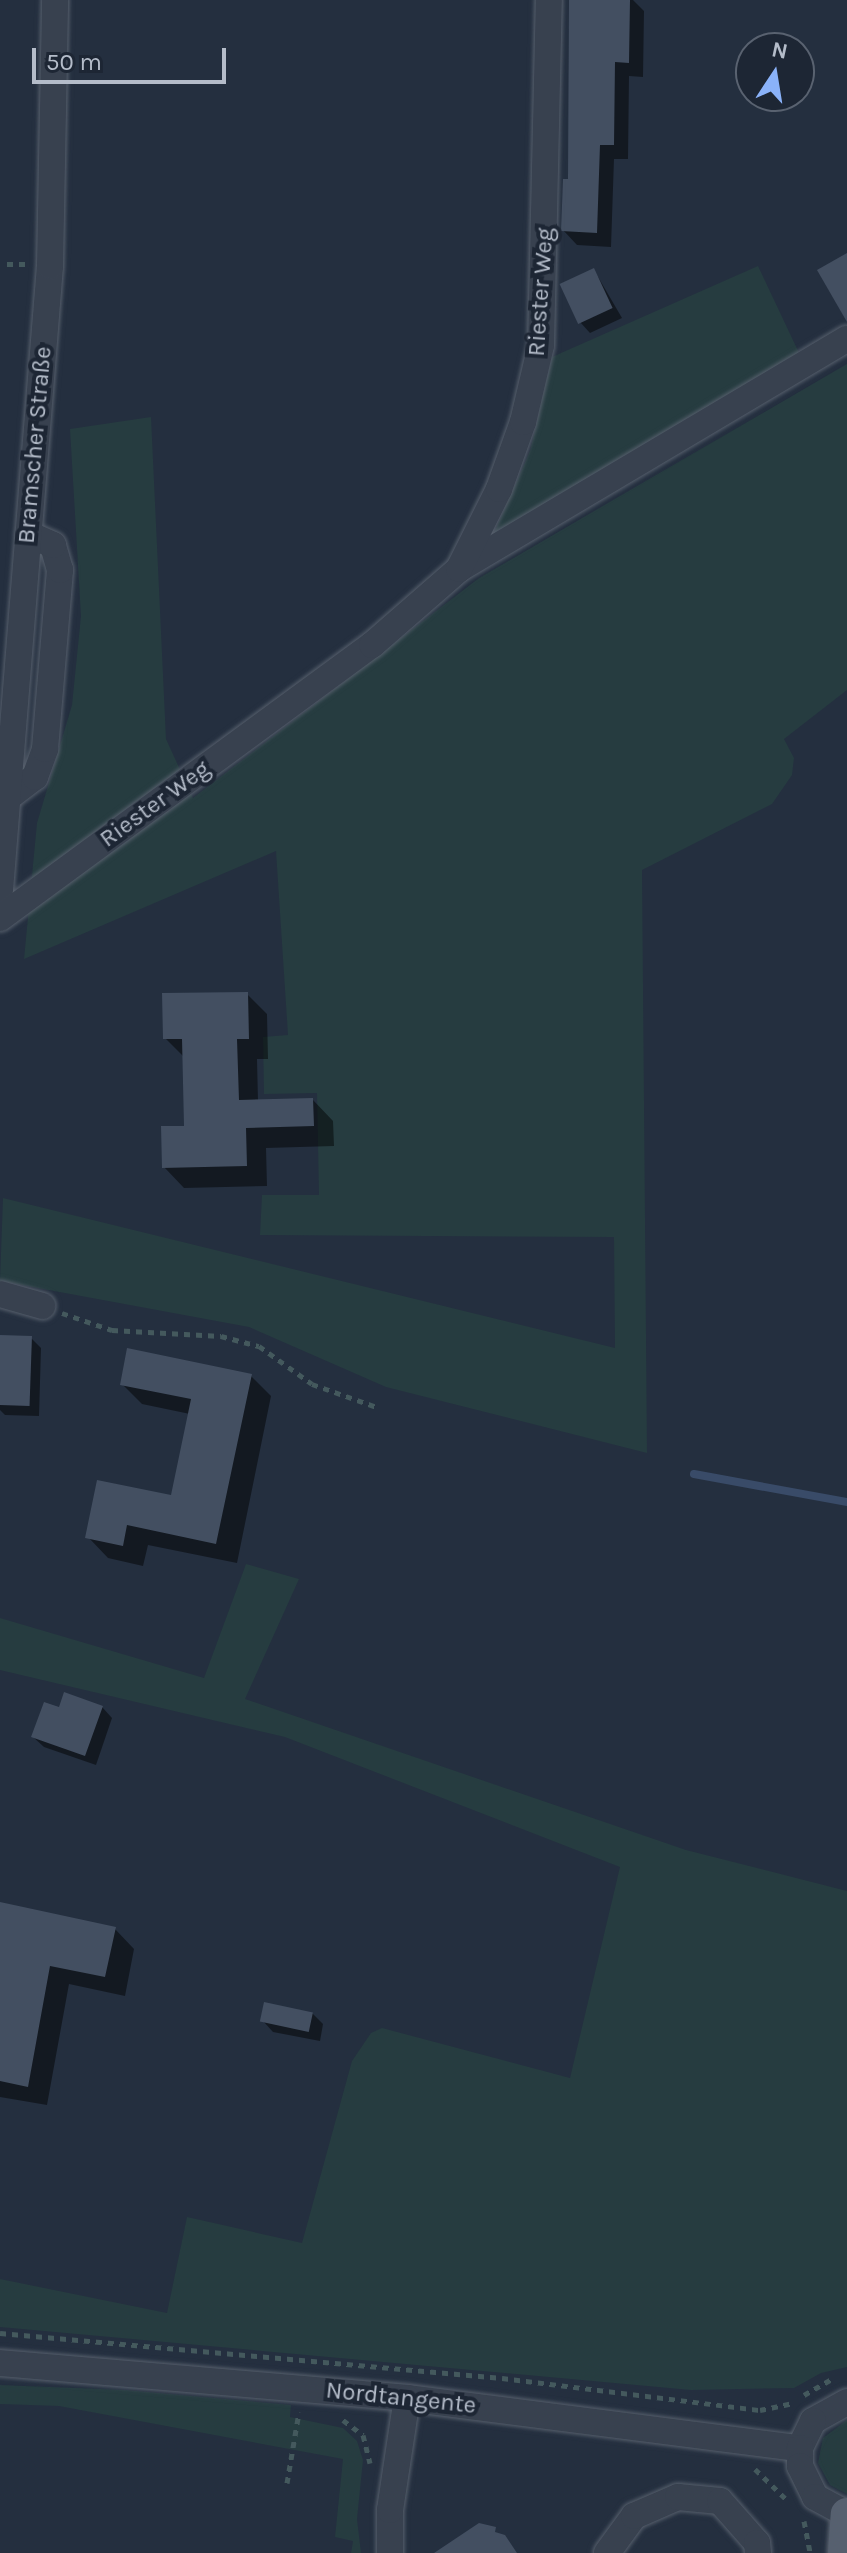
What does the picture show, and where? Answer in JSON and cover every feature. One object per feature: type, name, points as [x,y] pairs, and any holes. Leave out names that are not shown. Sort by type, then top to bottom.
[{"type":"main road","points":[[844,2553],[847,2514]]},
{"type":"street","name":"Bramscher Straße","points":[[0,890],[50,266],[55,0]]},
{"type":"street","name":"Riester Weg","points":[[459,569],[499,489],[523,422],[541,345],[549,0]]},
{"type":"street","name":"Riester Weg","points":[[0,918],[372,645],[459,569],[847,339]]},
{"type":"street","points":[[0,1294],[42,1306]]},
{"type":"street","name":"Nordtangente","points":[[0,2363],[407,2398],[800,2448]]},
{"type":"street","points":[[390,2553],[390,2510],[407,2398]]},
{"type":"street","points":[[847,2402],[813,2421],[800,2448],[805,2483],[815,2497],[847,2514]]},
{"type":"street","points":[[607,2553],[634,2516],[678,2497],[720,2501],[757,2543],[758,2553]]},
{"type":"path","points":[[22,280],[24,249]]},
{"type":"path","points":[[42,1306],[112,1330],[221,1336],[259,1346],[312,1384],[377,1407]]},
{"type":"path","points":[[0,2333],[502,2378],[760,2410],[781,2410],[845,2375]]},
{"type":"path","points":[[287,2483],[299,2411],[311,2413]]},
{"type":"path","points":[[334,2417],[363,2435],[369,2476]]},
{"type":"green space","points":[[758,266],[800,355],[493,535],[530,451],[552,357]]},
{"type":"green space","points":[[847,364],[847,690],[784,739],[794,758],[792,775],[772,804],[642,870],[647,1453],[386,1387],[249,1327],[0,1281],[3,1198],[615,1348],[614,1237],[260,1235],[262,1195],[319,1195],[317,1093],[264,1094],[263,1037],[288,1035],[276,851],[24,959],[37,823],[72,705],[81,616],[70,429],[151,417],[166,739],[193,798],[479,578]]},
{"type":"green space","points":[[246,1564],[299,1579],[245,1699],[686,1850],[847,1891],[847,2367],[821,2373],[794,2388],[691,2390],[0,2327],[0,2279],[167,2313],[187,2217],[302,2243],[352,2061],[371,2033],[382,2028],[570,2078],[620,1867],[285,1737],[0,1670],[0,1618],[204,1678]]},
{"type":"green space","points":[[0,2385],[125,2390],[291,2405],[290,2417],[343,2428],[357,2441],[363,2460],[357,2519],[361,2553],[351,2553],[353,2541],[335,2537],[343,2459],[59,2406],[0,2404]]},
{"type":"green space","points":[[847,2420],[847,2494],[830,2485],[818,2463],[823,2438]]},
{"type":"building","points":[[569,0],[630,0],[629,63],[615,62],[614,145],[600,145],[597,233],[561,231],[563,179],[568,179]]},
{"type":"building","points":[[847,253],[847,322],[817,270]]},
{"type":"building","points":[[594,268],[613,308],[578,324],[560,284]]},
{"type":"building","points":[[248,992],[249,1039],[237,1039],[239,1100],[313,1098],[314,1126],[246,1128],[247,1166],[162,1168],[161,1126],[184,1126],[182,1039],[163,1039],[162,993]]},
{"type":"building","points":[[0,1335],[32,1336],[30,1406],[0,1405]]},
{"type":"building","points":[[127,1348],[252,1374],[216,1544],[127,1525],[123,1546],[85,1538],[97,1480],[171,1495],[191,1399],[120,1385]]},
{"type":"building","points":[[64,1692],[103,1706],[85,1756],[31,1737],[44,1702],[59,1707]]},
{"type":"building","points":[[0,1902],[116,1927],[105,1977],[50,1966],[28,2087],[0,2081]]},
{"type":"building","points":[[264,2002],[313,2012],[309,2032],[260,2022]]},
{"type":"building","points":[[479,2523],[496,2527],[495,2532],[505,2535],[517,2553],[434,2553]]},
{"type":"waterway","points":[[694,1474],[847,1502]]}]
